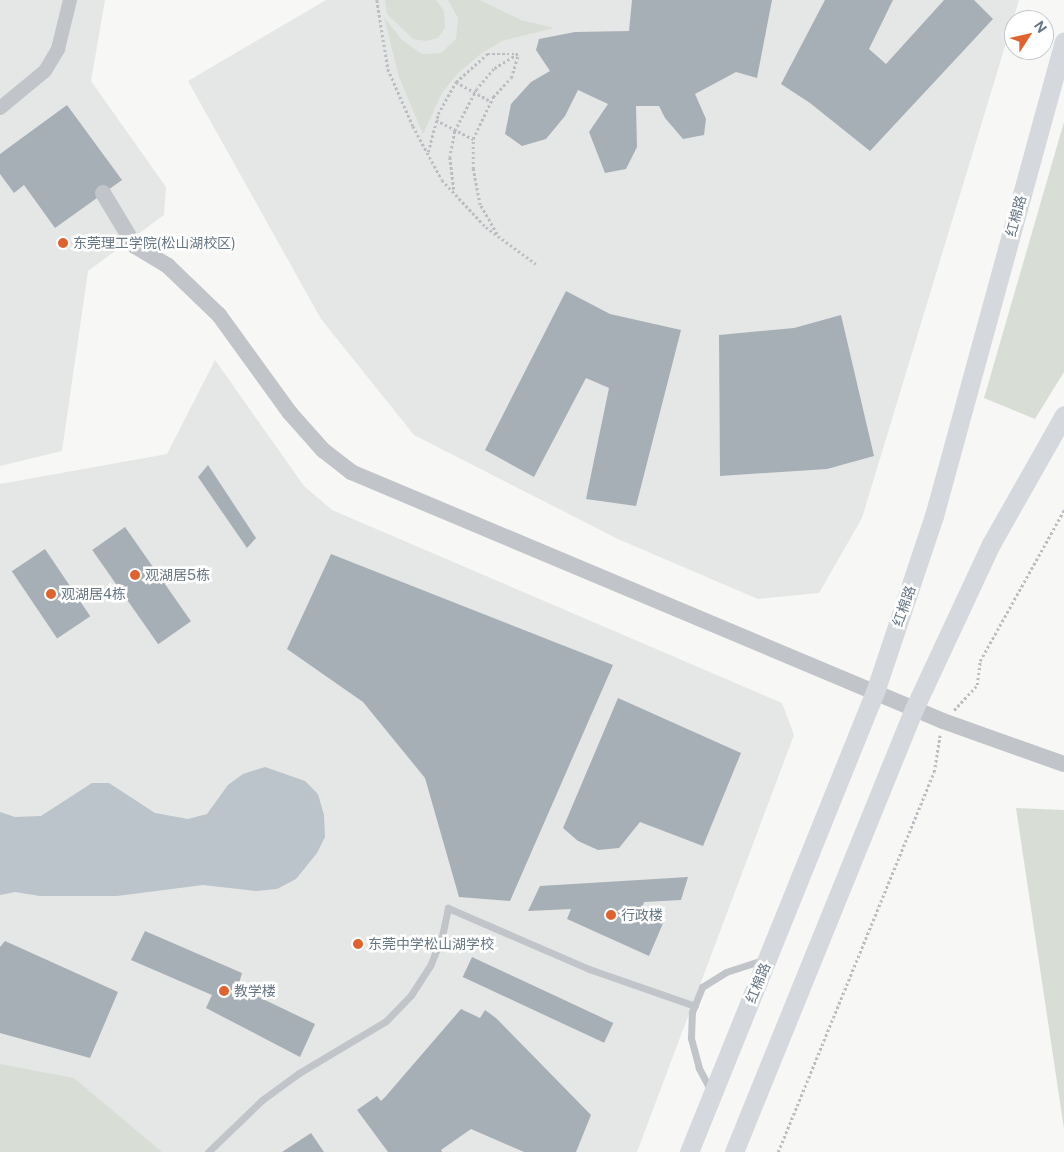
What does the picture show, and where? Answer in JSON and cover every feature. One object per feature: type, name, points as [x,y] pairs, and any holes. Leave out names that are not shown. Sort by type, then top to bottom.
[{"type":"main road","name":"红棉路","points":[[690,1152],[875,692],[934,516],[1064,41]]},
{"type":"main road","points":[[734,1152],[914,709],[991,544],[1064,416]]},
{"type":"street","points":[[0,108],[45,72],[58,49],[70,0]]},
{"type":"street","points":[[103,193],[135,246],[168,266],[219,315],[290,413],[338,463],[366,480],[943,721],[1064,764]]},
{"type":"lane","points":[[208,1152],[262,1100],[299,1073],[386,1022],[411,996],[430,966],[442,936],[448,908],[589,969],[694,1006]]},
{"type":"lane","points":[[713,1094],[699,1068],[691,1038],[694,1006],[702,987],[726,972],[767,959]]},
{"type":"path","points":[[377,0],[388,69],[442,180],[498,236],[536,264]]},
{"type":"path","points":[[428,153],[436,120],[456,82],[487,54],[518,54]]},
{"type":"path","points":[[454,193],[450,157],[455,131],[475,92],[494,69],[518,54]]},
{"type":"path","points":[[498,236],[480,205],[473,169],[473,139],[490,101],[511,78],[518,54]]},
{"type":"path","points":[[456,82],[490,101]]},
{"type":"path","points":[[436,120],[473,139]]},
{"type":"path","points":[[778,1152],[934,772],[943,721],[977,685],[980,661],[1064,510]]},
{"type":"shaded area","name":"东莞理工学院(松山湖校区)","points":[[0,0],[105,0],[91,81],[166,187],[164,215],[88,271],[62,451],[0,466]]},
{"type":"shaded area","points":[[326,0],[1019,0],[1016,10],[1004,10],[1004,49],[862,518],[819,593],[758,599],[618,539],[414,435],[321,319],[188,81]]},
{"type":"shaded area","points":[[385,0],[436,0],[444,11],[445,28],[438,38],[426,41],[413,39],[387,14]]},
{"type":"shaded area","points":[[448,0],[480,0],[521,20],[554,28],[502,41],[482,53],[458,73],[442,93],[423,134],[399,77],[384,17],[402,40],[422,54],[441,53],[456,39],[458,18]]},
{"type":"shaded area","points":[[1064,122],[1064,372],[1035,419],[984,398]]},
{"type":"shaded area","name":"东莞中学松山湖学校","points":[[215,360],[304,486],[332,510],[782,703],[794,735],[637,1152],[0,1152],[0,484],[167,454]]},
{"type":"shaded area","points":[[265,767],[305,781],[318,794],[324,815],[325,837],[317,853],[296,879],[277,889],[256,891],[203,885],[117,896],[40,896],[15,892],[0,895],[0,812],[15,817],[41,816],[92,783],[109,783],[155,813],[188,819],[207,814],[228,785],[243,774]]},
{"type":"shaded area","points":[[1016,808],[1064,810],[1064,1129]]},
{"type":"shaded area","points":[[0,1064],[74,1078],[162,1152],[0,1152]]},
{"type":"building","points":[[632,0],[772,0],[757,78],[736,72],[695,94],[706,119],[704,135],[683,139],[665,118],[659,106],[636,106],[637,147],[626,169],[605,173],[589,132],[608,104],[578,90],[565,116],[546,139],[522,146],[505,134],[511,104],[531,82],[550,71],[536,50],[539,39],[575,32],[629,31]]},
{"type":"building","points":[[825,0],[893,0],[869,49],[886,64],[944,0],[974,0],[993,19],[870,151],[810,103],[781,84]]},
{"type":"building","points":[[67,105],[122,180],[55,228],[24,185],[14,193],[0,174],[0,154]]},
{"type":"building","points":[[566,291],[610,314],[681,330],[636,506],[586,499],[609,388],[586,378],[534,477],[485,450]]},
{"type":"building","points":[[841,315],[874,456],[827,469],[720,476],[719,335],[794,328]]},
{"type":"building","points":[[208,465],[256,538],[247,548],[198,477]]},
{"type":"building","name":"观湖居5栋","points":[[125,527],[191,621],[158,644],[92,550]]},
{"type":"building","name":"观湖居4栋","points":[[45,549],[90,616],[57,639],[12,571]]},
{"type":"building","points":[[331,554],[613,665],[510,901],[459,897],[425,778],[363,702],[287,649]]},
{"type":"building","points":[[618,698],[741,753],[703,846],[640,822],[619,848],[598,850],[578,841],[563,828]]},
{"type":"building","name":"行政楼","points":[[688,877],[681,900],[644,902],[642,909],[664,921],[649,956],[567,919],[571,909],[528,911],[540,886]]},
{"type":"building","name":"教学楼","points":[[145,931],[242,973],[238,987],[315,1024],[300,1057],[206,1008],[212,995],[131,960]]},
{"type":"building","points":[[5,941],[118,992],[90,1058],[0,1033],[0,947]]},
{"type":"building","points":[[472,957],[613,1023],[604,1043],[463,977]]},
{"type":"building","points":[[461,1009],[480,1018],[485,1010],[496,1018],[591,1115],[576,1152],[524,1152],[471,1129],[441,1150],[442,1152],[388,1152],[357,1110],[377,1096],[381,1101]]},
{"type":"building","points":[[311,1133],[324,1152],[282,1152]]},
{"type":"place","name":"东莞理工学院(松山湖校区)","points":[[63,243]]},
{"type":"place","name":"观湖居5栋","points":[[135,575]]},
{"type":"place","name":"观湖居4栋","points":[[51,594]]},
{"type":"place","name":"行政楼","points":[[611,915]]},
{"type":"place","name":"东莞中学松山湖学校","points":[[358,944]]},
{"type":"place","name":"教学楼","points":[[224,991]]}]
